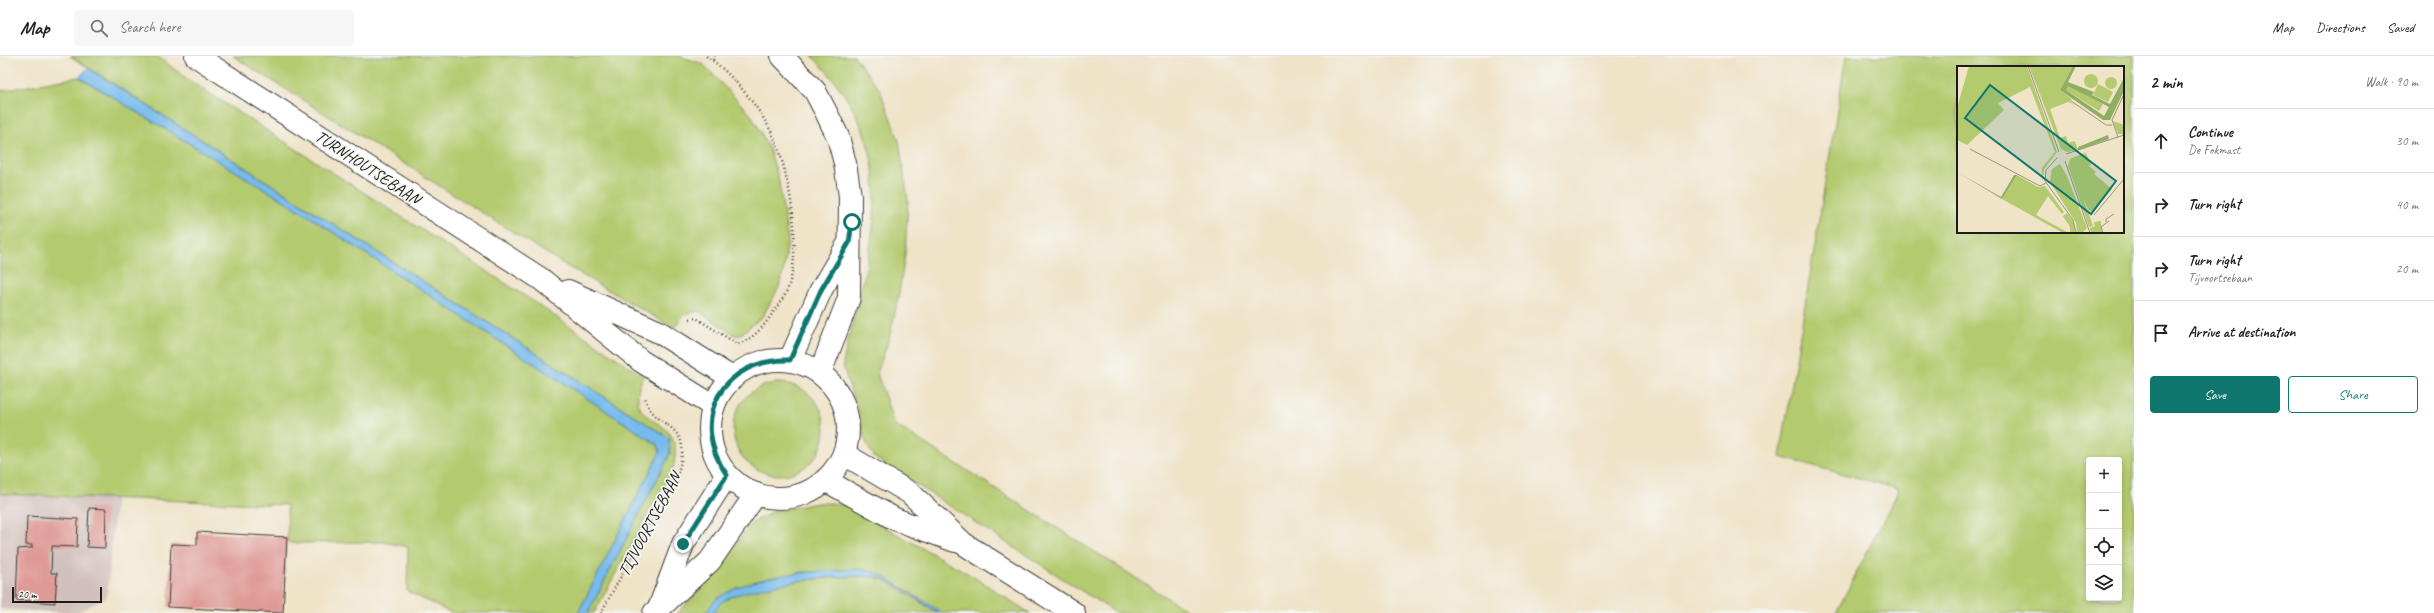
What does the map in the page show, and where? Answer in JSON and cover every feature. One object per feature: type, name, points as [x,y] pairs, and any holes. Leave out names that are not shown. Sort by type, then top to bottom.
[{"type":"main road","name":"TURNHOUTSEBAAN","points":[[196,56],[541,279],[656,371],[713,406]]},
{"type":"main road","points":[[782,56],[815,91],[838,137],[850,196],[852,222],[849,243],[848,298],[820,373]]},
{"type":"main road","points":[[790,360],[821,290],[849,243]]},
{"type":"main road","name":"TURNHOUTSEBAAN","points":[[541,279],[659,332],[732,378]]},
{"type":"main road","points":[[790,360],[811,367],[820,373],[840,395],[846,409],[848,439],[844,454],[832,473],[813,489],[800,495],[770,497],[746,490],[727,475],[718,463],[710,435],[713,406],[721,390],[732,378],[759,362],[790,360]]},
{"type":"main road","points":[[844,454],[910,493],[964,544],[1074,613]]},
{"type":"main road","points":[[657,609],[683,544],[727,475]]},
{"type":"main road","points":[[825,480],[895,519],[964,544]]},
{"type":"main road","points":[[657,609],[710,562],[756,494]]},
{"type":"path","points":[[674,342],[685,323],[691,318],[696,318],[736,344],[744,342],[761,330],[788,288],[794,244],[793,221],[787,181],[776,144],[758,110],[713,60],[706,56]]},
{"type":"path","points":[[713,60],[715,56]]},
{"type":"path","name":"TIJVOORTSEBAAN","points":[[601,613],[675,479],[682,462],[684,450],[680,438],[647,406],[646,388],[656,371]]},
{"type":"shaded area","points":[[0,490],[116,495],[107,597],[76,613],[0,609]]},
{"type":"green space","points":[[70,56],[157,56],[190,81],[525,296],[643,376],[638,394],[640,407],[646,415],[664,428],[672,437],[675,449],[673,468],[594,613],[588,613],[670,454],[669,438]]},
{"type":"green space","points":[[233,56],[679,56],[703,64],[752,116],[768,146],[778,177],[788,240],[784,268],[779,287],[763,316],[740,335],[736,336],[698,311],[685,314],[674,328],[570,268]]},
{"type":"green space","points":[[812,56],[854,56],[880,90],[899,141],[908,200],[905,255],[898,299],[889,339],[877,373],[894,424],[1191,613],[1116,613],[875,458],[865,440],[843,363],[871,240],[875,202],[872,165],[862,129],[843,93]]},
{"type":"green space","points":[[1846,56],[2134,56],[2134,613],[1836,613],[1899,489],[1780,457]]},
{"type":"green space","points":[[79,77],[293,206],[658,445],[660,452],[578,613],[451,613],[407,591],[408,547],[384,542],[290,543],[288,542],[287,505],[0,494],[0,91]]},
{"type":"green space","points":[[770,383],[788,383],[805,390],[818,403],[825,420],[825,438],[818,455],[805,468],[788,475],[770,475],[753,468],[740,455],[733,438],[733,420],[740,403],[753,390]]},
{"type":"green space","points":[[818,503],[832,503],[847,506],[969,574],[1030,613],[943,613],[874,572],[802,572],[764,580],[725,594],[716,600],[706,613],[678,613],[707,582],[752,523],[774,511]]},
{"type":"green space","points":[[862,576],[883,579],[938,613],[713,613],[723,601],[736,594],[753,589],[790,582]]},
{"type":"water","points":[[88,68],[669,438],[670,454],[588,613],[578,613],[660,452],[658,445],[293,206],[79,77]]},
{"type":"water","points":[[864,569],[885,577],[943,613],[938,613],[905,590],[884,579],[871,576],[851,576],[802,581],[754,590],[735,595],[723,601],[713,613],[706,613],[712,603],[717,599],[732,590],[749,583],[768,578],[808,572]]},
{"type":"building","points":[[89,508],[106,509],[105,548],[87,547]]},
{"type":"building","points":[[27,516],[78,519],[77,547],[52,546],[51,573],[57,573],[55,603],[16,600],[18,549],[32,548],[32,545],[26,545]]},
{"type":"building","points":[[197,532],[287,537],[283,613],[168,607],[171,544],[197,545]]},
{"type":"route","points":[[683,544],[727,475],[718,463],[713,450],[710,435],[710,421],[713,406],[721,390],[732,378],[745,368],[759,362],[790,360],[821,290],[849,243],[852,222]]}]
